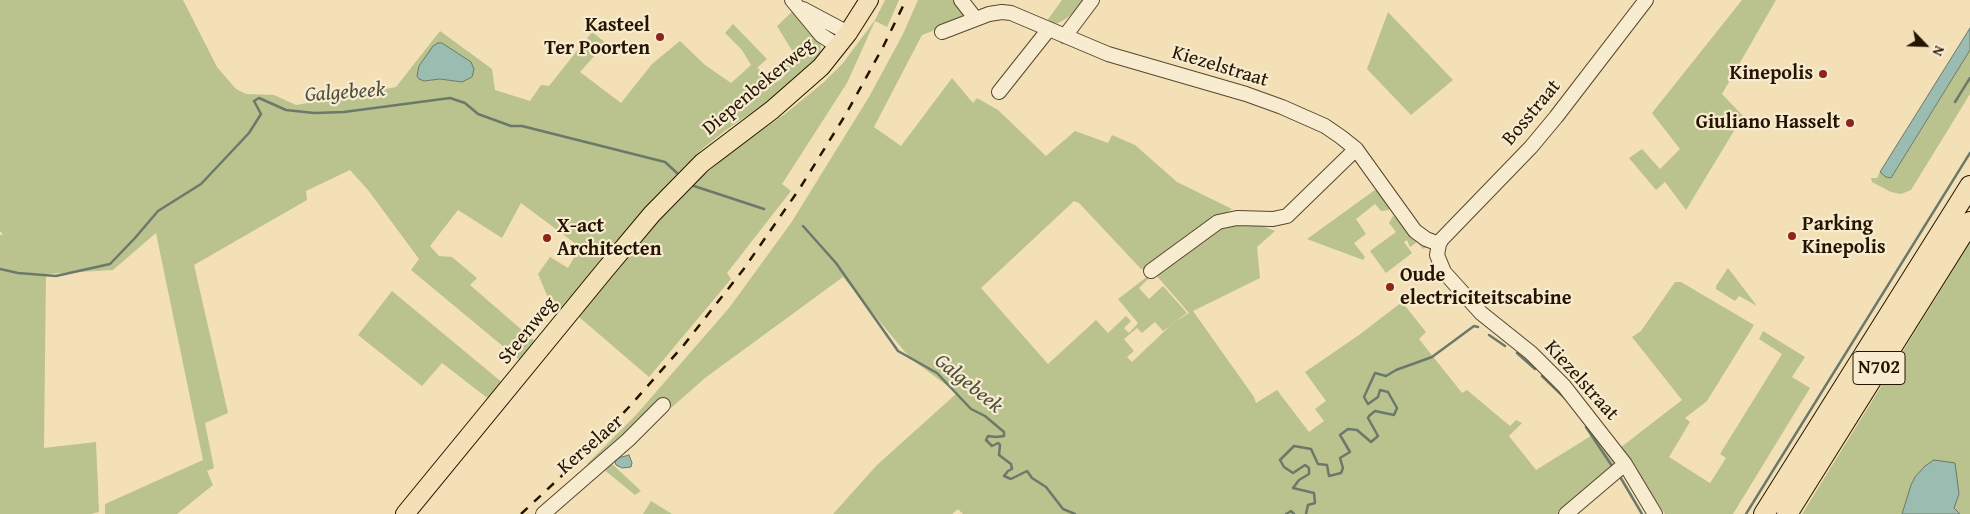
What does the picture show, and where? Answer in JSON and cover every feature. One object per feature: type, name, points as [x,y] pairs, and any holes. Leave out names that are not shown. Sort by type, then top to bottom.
[{"type":"highway","name":"N702","points":[[1764,514],[1970,186]]},
{"type":"highway","name":"N702","points":[[1787,514],[1970,222]]},
{"type":"main road","name":"Diepenbekerweg","points":[[688,176],[733,138],[772,110],[821,67],[843,40],[869,0]]},
{"type":"main road","name":"Steenweg","points":[[405,514],[604,270],[688,176]]},
{"type":"street","points":[[961,0],[975,18]]},
{"type":"street","points":[[1065,36],[1092,0]]},
{"type":"street","name":"Bosstraat","points":[[1439,244],[1531,147],[1646,0]]},
{"type":"street","points":[[794,2],[821,35],[843,40]]},
{"type":"street","name":"Kiezelstraat","points":[[942,32],[989,14],[1011,13],[1108,54],[1246,94],[1282,107],[1325,126],[1342,136],[1356,149],[1416,231],[1439,244],[1437,250],[1438,261],[1455,285],[1481,313],[1531,353],[1558,380],[1599,428],[1625,464],[1655,514]]},
{"type":"street","points":[[999,92],[1049,29]]},
{"type":"street","points":[[1151,270],[1218,222],[1237,218],[1273,219],[1287,216],[1356,149]]},
{"type":"street","name":"Kerselaer","points":[[543,514],[628,440],[663,404]]},
{"type":"street","points":[[1566,514],[1625,464]]},
{"type":"green space","points":[[0,0],[183,0],[217,67],[236,89],[246,94],[274,95],[296,105],[396,87],[440,31],[492,69],[495,90],[530,101],[541,85],[549,86],[592,32],[606,43],[580,72],[621,103],[652,64],[680,41],[705,65],[731,83],[751,65],[742,50],[725,33],[733,24],[767,59],[757,68],[779,81],[785,75],[780,67],[794,54],[777,26],[794,10],[816,36],[821,46],[820,53],[808,69],[788,88],[726,130],[701,150],[557,319],[538,274],[550,257],[568,268],[580,247],[521,203],[502,238],[458,210],[430,246],[439,256],[452,257],[477,278],[470,285],[537,343],[522,362],[411,270],[419,259],[368,190],[350,170],[306,191],[307,200],[194,265],[228,413],[205,423],[214,468],[207,471],[213,485],[177,514],[105,514],[105,504],[203,460],[156,233],[113,270],[46,274],[44,448],[96,442],[99,512],[91,514],[0,514],[0,235],[3,235],[0,231]],"holes":[[[441,42],[462,82],[440,79],[424,81]]]},
{"type":"green space","points":[[885,0],[899,0],[887,27],[875,21],[847,83],[782,184],[791,191],[727,273],[731,279],[649,377],[579,317],[611,275],[679,196],[735,149],[785,114],[824,82],[843,63],[875,20]]},
{"type":"green space","points":[[918,0],[957,0],[965,15],[961,20],[922,35],[874,127],[901,146],[952,78],[973,103],[977,98],[998,110],[1046,156],[1075,131],[1108,143],[1112,135],[1135,145],[1177,182],[1232,209],[1148,267],[1147,270],[1141,269],[1079,203],[1074,201],[981,288],[1048,364],[1096,320],[1108,333],[1126,316],[1131,321],[1124,328],[1129,333],[1138,323],[1118,299],[1152,273],[1139,288],[1149,299],[1163,286],[1187,313],[1174,322],[1189,313],[1155,274],[1219,227],[1255,223],[1275,231],[1257,247],[1260,278],[1193,311],[1254,397],[1256,403],[1277,390],[1309,432],[1324,421],[1315,409],[1326,401],[1305,372],[1359,335],[1402,302],[1426,332],[1419,339],[1462,393],[1467,390],[1510,426],[1516,420],[1522,423],[1509,436],[1536,470],[1594,434],[1618,465],[1561,514],[963,514],[958,509],[952,514],[833,514],[877,465],[957,393],[910,358],[843,277],[705,378],[671,408],[664,401],[592,468],[587,464],[636,415],[729,308],[791,223],[869,97],[903,34]],"holes":[[[1155,322],[1163,331],[1171,325],[1132,362],[1127,357],[1134,351],[1124,339],[1137,328],[1142,333]]]},
{"type":"green space","points":[[1062,0],[1085,0],[1078,9],[1064,20],[1056,24],[1046,22]]},
{"type":"green space","points":[[1742,0],[1776,0],[1722,94],[1743,116],[1686,210],[1665,182],[1656,190],[1629,158],[1642,149],[1660,169],[1680,149],[1652,113]]},
{"type":"green space","points":[[1388,12],[1453,80],[1411,115],[1367,69]]},
{"type":"green space","points":[[1970,50],[1970,94],[1911,190],[1901,194],[1891,192],[1872,182],[1871,178],[1877,178],[1880,172],[1891,178]]},
{"type":"green space","points":[[1379,187],[1379,193],[1383,198],[1385,196],[1390,203],[1389,210],[1381,211],[1375,204],[1356,219],[1366,234],[1354,243],[1365,257],[1363,260],[1307,239]]},
{"type":"green space","points":[[1393,216],[1400,218],[1431,245],[1423,249],[1417,242],[1410,247],[1407,240],[1404,242],[1412,253],[1386,273],[1370,251],[1396,232],[1389,223]]},
{"type":"green space","points":[[1970,243],[1970,514],[1802,514]]},
{"type":"green space","points":[[1728,268],[1757,306],[1739,296],[1735,301],[1716,289]]},
{"type":"green space","points":[[1675,282],[1681,282],[1754,325],[1707,401],[1685,418],[1690,422],[1669,457],[1710,483],[1726,458],[1720,454],[1782,354],[1759,339],[1763,331],[1805,357],[1792,377],[1810,388],[1733,514],[1665,514],[1620,448],[1682,400],[1632,337],[1641,331]]},
{"type":"green space","points":[[392,291],[504,384],[490,400],[442,363],[422,386],[358,335]]},
{"type":"green space","points":[[609,461],[641,491],[635,495],[602,468]]},
{"type":"green space","points":[[651,501],[672,514],[643,514]]},
{"type":"water","points":[[1970,28],[1970,50],[1891,178],[1886,177],[1880,172]]},
{"type":"water","points":[[442,43],[471,62],[474,69],[472,77],[462,82],[440,79],[424,81],[419,79],[417,76],[419,66],[433,46]]},
{"type":"water","points":[[629,455],[632,463],[631,467],[622,468],[616,465],[615,462],[618,458]]},
{"type":"water","points":[[1934,460],[1955,463],[1959,494],[1954,508],[1960,514],[1902,514],[1915,477],[1925,466]]},
{"type":"waterway","points":[[1955,102],[1970,78]]},
{"type":"waterway","name":"Galgebeek","points":[[0,269],[18,273],[56,276],[110,264],[158,211],[201,184],[249,133],[261,114],[254,101],[259,98],[286,110],[314,113],[344,112],[450,98],[465,103],[478,114],[511,126],[522,126],[665,162],[677,173]]},
{"type":"waterway","points":[[1746,514],[1970,153]]},
{"type":"waterway","name":"Galgebeek","points":[[694,186],[764,209]]},
{"type":"waterway","name":"Galgebeek","points":[[803,226],[836,263],[898,351],[937,373],[971,409],[985,416],[1004,432],[1004,436],[988,436],[986,440],[992,446],[998,443],[1000,445],[999,455],[1011,464],[1012,469],[1004,476],[1011,479],[1027,471],[1032,478],[1046,487],[1063,509],[1075,514]]},
{"type":"waterway","name":"Galgebeek","points":[[1306,514],[1308,505],[1315,503],[1314,493],[1293,488],[1299,480],[1309,474],[1309,468],[1305,465],[1293,473],[1284,467],[1280,460],[1294,446],[1311,449],[1318,464],[1327,465],[1329,476],[1341,473],[1343,468],[1340,458],[1350,452],[1340,435],[1348,429],[1357,430],[1371,442],[1378,436],[1368,418],[1369,416],[1375,411],[1394,415],[1397,408],[1388,392],[1380,390],[1378,397],[1368,404],[1364,397],[1375,373],[1386,376],[1396,370],[1432,357],[1474,326],[1478,327]]},
{"type":"waterway","name":"Galgebeek","points":[[1489,335],[1505,346]]},
{"type":"waterway","name":"Galgebeek","points":[[1517,353],[1535,369]]},
{"type":"waterway","name":"Galgebeek","points":[[1542,376],[1568,401]]},
{"type":"waterway","name":"Galgebeek","points":[[1586,427],[1612,466]]},
{"type":"waterway","name":"Galgebeek","points":[[1619,475],[1642,514]]},
{"type":"waterway","name":"Galgebeek","points":[[1286,514],[1291,511],[1294,514]]},
{"type":"railway","points":[[521,514],[583,456],[629,407],[683,346],[743,270],[800,188],[846,114],[883,47],[906,0]]},
{"type":"place","name":"Kasteel Ter Poorten","points":[[660,37]]},
{"type":"place","name":"Kinepolis","points":[[1823,74]]},
{"type":"place","name":"Giuliano Hasselt","points":[[1850,123]]},
{"type":"place","name":"Parking Kinepolis","points":[[1792,236]]},
{"type":"place","name":"X-act Architecten","points":[[547,238]]},
{"type":"place","name":"Oude electriciteitscabine","points":[[1390,287]]}]
